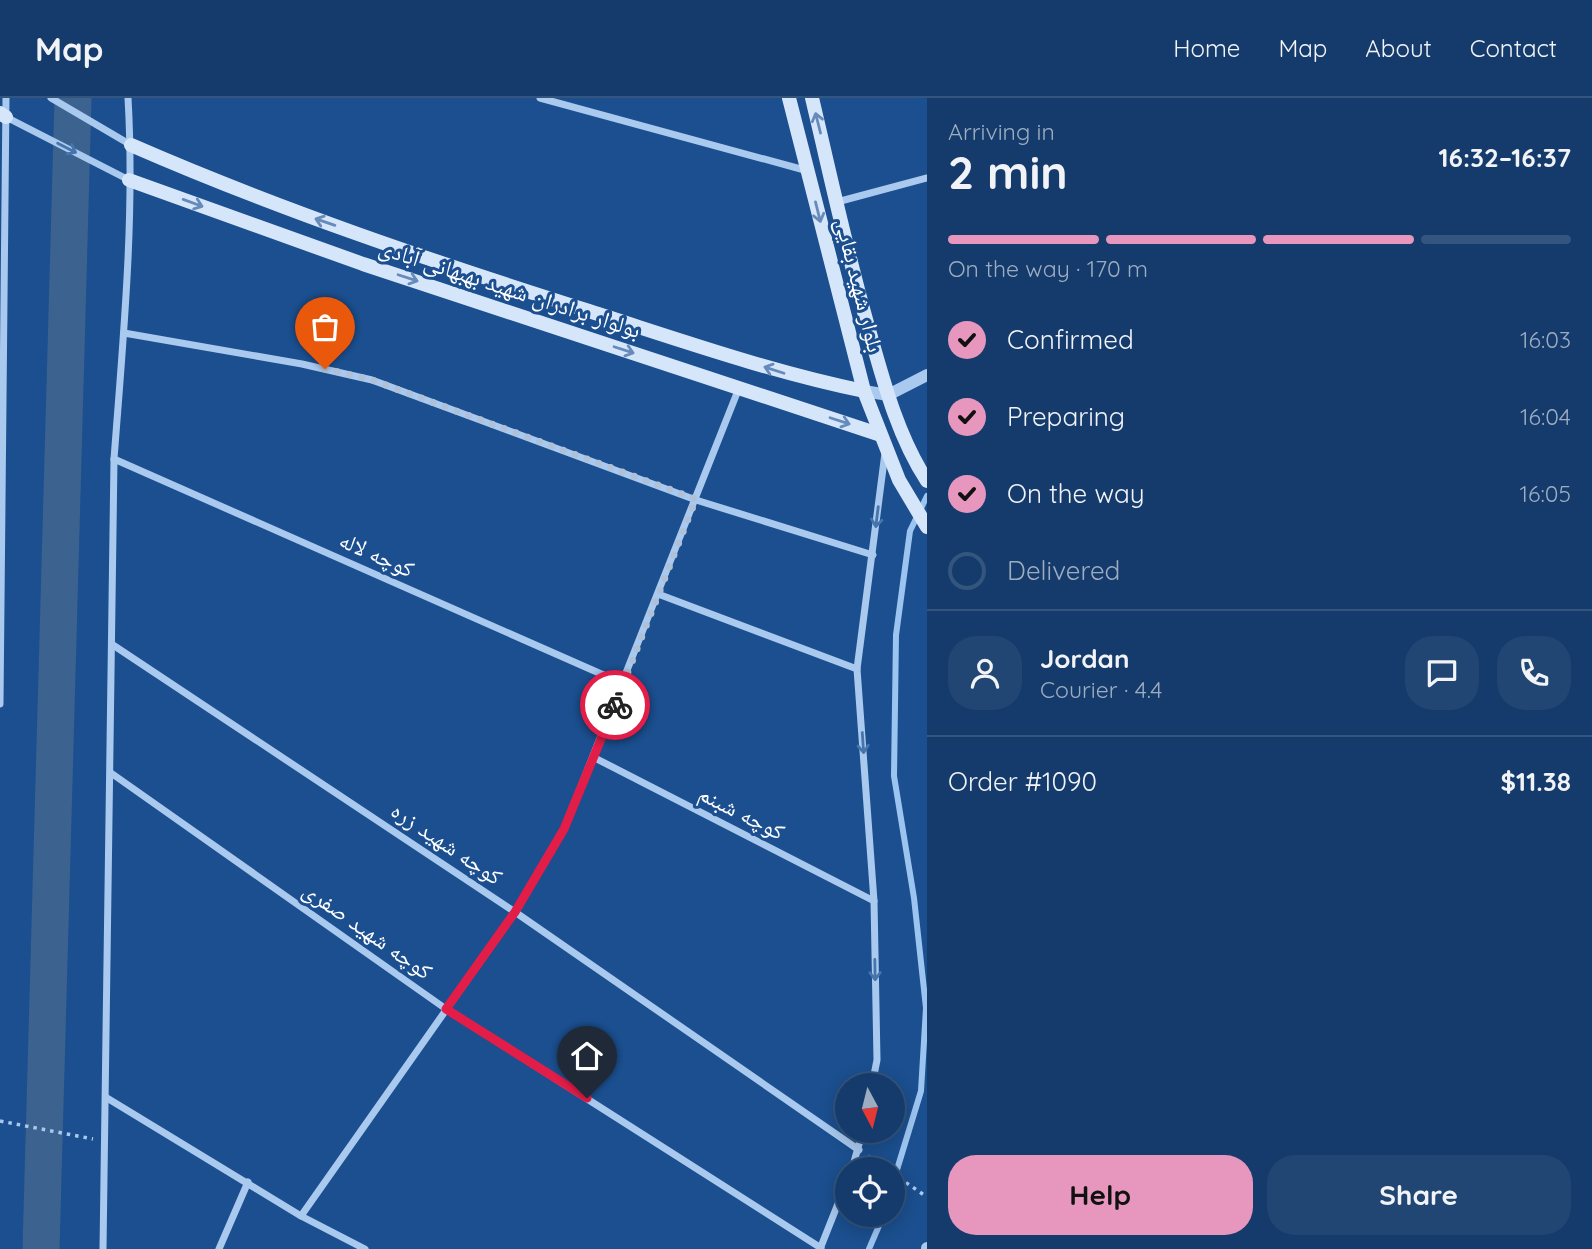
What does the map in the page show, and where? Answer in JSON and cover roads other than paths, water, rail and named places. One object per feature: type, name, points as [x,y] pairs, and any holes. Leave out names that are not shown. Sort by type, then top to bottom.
[{"type":"main road","name":"بلوار شهید بقایی","points":[[789,98],[864,391],[878,434],[899,480],[927,527]]},
{"type":"main road","name":"بلوار شهید بقایی","points":[[812,98],[850,267],[888,395],[908,448],[927,481]]},
{"type":"main road","name":"بولوار برادران شهید بهبهانی آبادی","points":[[131,145],[225,186],[483,277],[800,378],[864,391]]},
{"type":"main road","name":"بولوار برادران شهید بهبهانی آبادی","points":[[129,180],[363,264],[878,434]]},
{"type":"street","points":[[0,704],[3,115],[6,98]]},
{"type":"street","points":[[51,98],[131,145]]},
{"type":"street","points":[[103,1249],[114,459],[124,333],[131,145],[128,98]]},
{"type":"street","points":[[540,98],[808,171]]},
{"type":"street","points":[[3,115],[129,180]]},
{"type":"street","points":[[837,202],[927,178]]},
{"type":"street","points":[[124,333],[302,364],[372,380],[696,499],[873,555]]},
{"type":"street","points":[[864,391],[888,395],[927,375]]},
{"type":"street","points":[[301,1216],[515,912],[564,829],[740,388]]},
{"type":"street","points":[[874,1073],[877,1060],[874,901],[857,669],[885,449]]},
{"type":"street","name":"کوچه لاله","points":[[114,459],[624,684]]},
{"type":"street","points":[[658,594],[857,669]]},
{"type":"street","name":"کوچه شهید زره","points":[[113,645],[515,912],[859,1150]]},
{"type":"street","name":"کوچه شبنم","points":[[593,757],[874,901]]},
{"type":"street","name":"کوچه شهید صفری","points":[[111,772],[446,1009],[821,1248]]},
{"type":"street","points":[[107,1098],[301,1216],[365,1249]]},
{"type":"street","points":[[856,1157],[860,1143]]},
{"type":"street","points":[[219,1249],[248,1182]]},
{"type":"street","points":[[821,1248],[835,1212]]},
{"type":"waterway","points":[[41,1249],[73,98]]},
{"type":"waterway","points":[[901,1157],[921,1091],[926,1008],[914,898],[894,776],[896,635],[910,531],[927,496]]},
{"type":"waterway","points":[[869,1249],[878,1227]]}]
